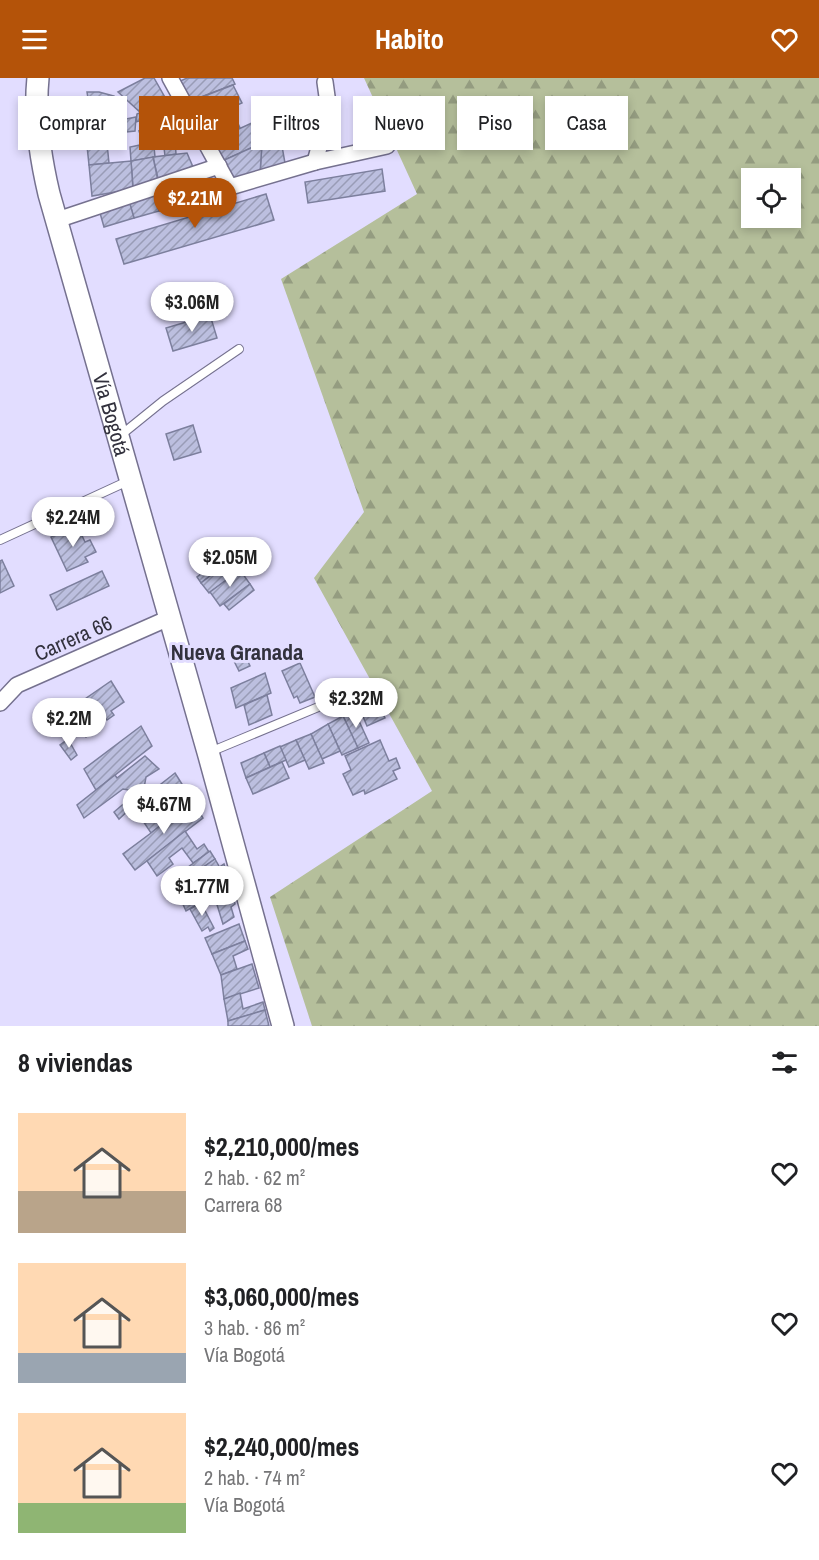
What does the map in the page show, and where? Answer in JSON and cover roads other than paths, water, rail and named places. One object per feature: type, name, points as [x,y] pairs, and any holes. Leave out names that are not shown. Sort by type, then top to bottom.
[{"type":"main road","name":"Vía Bogotá","points":[[38,78],[35,103],[42,166],[283,1026]]},
{"type":"street","points":[[170,78],[230,187],[315,162],[369,150]]},
{"type":"street","points":[[315,162],[328,111],[325,82]]},
{"type":"street","points":[[57,220],[219,166]]},
{"type":"street","name":"Carrera 66","points":[[0,704],[17,686],[169,618]]},
{"type":"lane","points":[[119,436],[163,401],[239,349]]},
{"type":"lane","points":[[0,540],[130,481]]},
{"type":"lane","points":[[208,752],[352,693]]},
{"type":"district","name":"Nueva Granada","points":[[237,652]]}]
